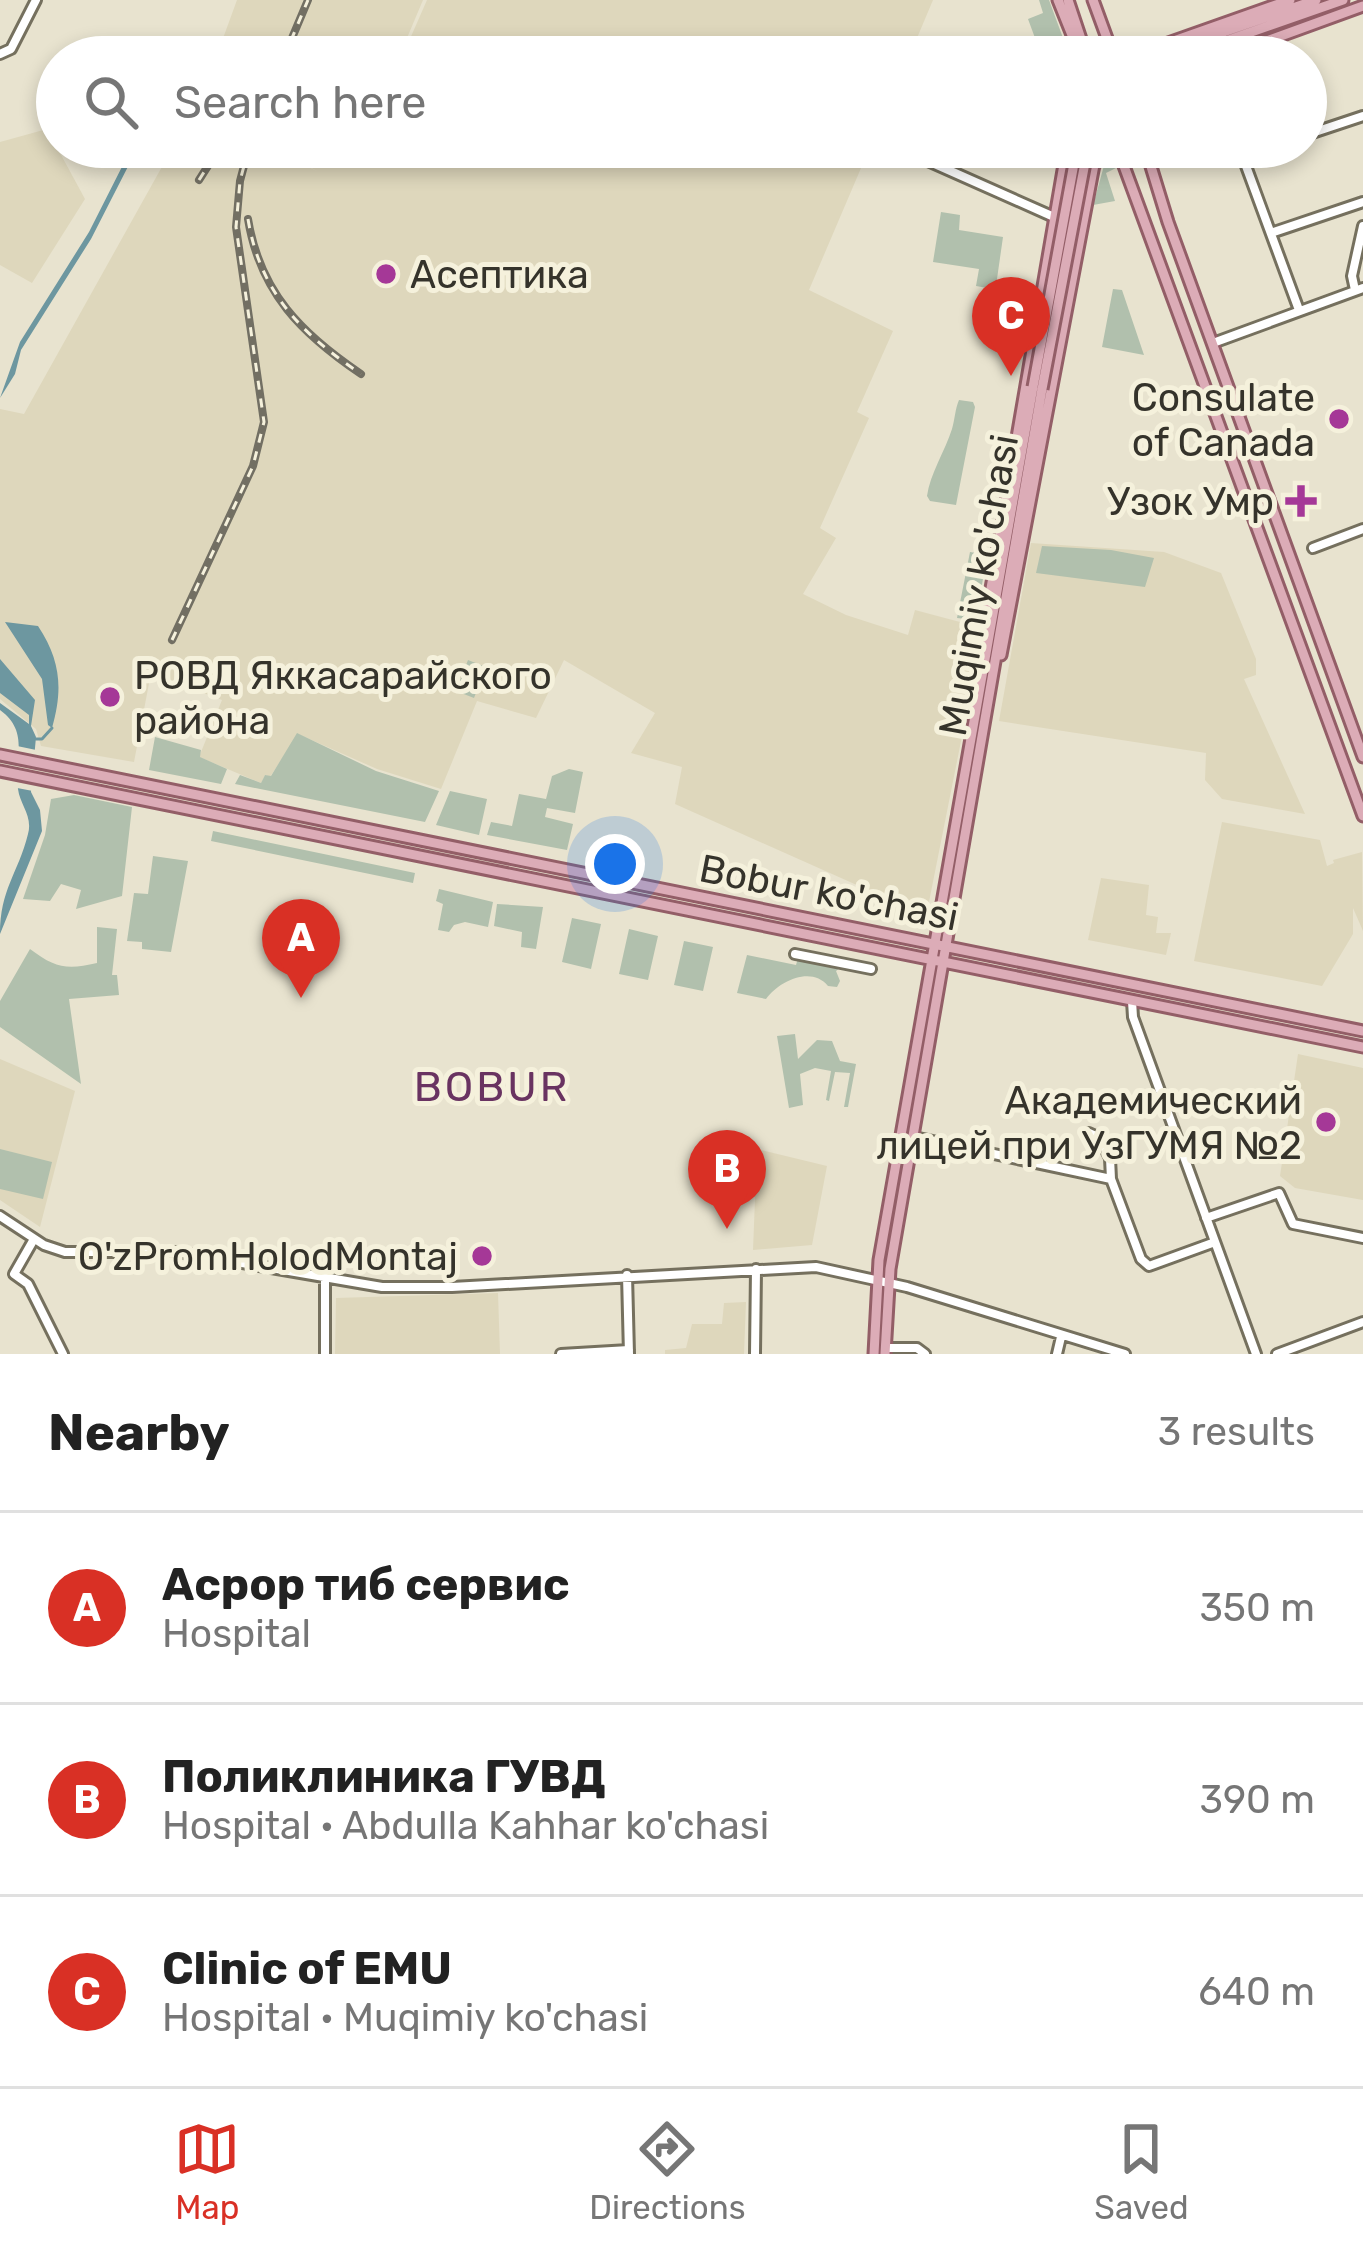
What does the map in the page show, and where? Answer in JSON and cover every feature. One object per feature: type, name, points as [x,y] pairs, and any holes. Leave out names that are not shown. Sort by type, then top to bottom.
[{"type":"main road","points":[[1063,0],[1072,13],[1077,36]]},
{"type":"main road","points":[[1063,0],[1075,36]]},
{"type":"main road","points":[[1093,0],[1106,36]]},
{"type":"main road","points":[[1189,36],[1289,0]]},
{"type":"main road","points":[[1214,36],[1316,0]]},
{"type":"main road","points":[[1238,36],[1343,0]]},
{"type":"main road","points":[[1281,36],[1363,6]]},
{"type":"main road","points":[[978,724],[987,602],[1063,168]]},
{"type":"main road","name":"Muqimiy ko'chasi","points":[[939,961],[1074,168]]},
{"type":"main road","name":"Muqimiy ko'chasi","points":[[1037,388],[1084,168]]},
{"type":"main road","points":[[978,724],[1012,608],[1096,168]]},
{"type":"main road","points":[[1125,168],[1363,816]]},
{"type":"main road","points":[[1152,168],[1358,729],[1363,757]]},
{"type":"main road","points":[[1058,192],[1076,184],[1088,197]]},
{"type":"main road","name":"Bobur ko'chasi","points":[[0,754],[1363,1031]]},
{"type":"main road","points":[[68,786],[64,777],[72,770]]},
{"type":"main road","name":"Bobur ko'chasi","points":[[6,772],[1363,1047]]},
{"type":"main road","points":[[649,903],[657,895],[652,887]]},
{"type":"main road","points":[[885,1351],[883,1281],[914,1137],[939,961]]},
{"type":"main road","points":[[874,1354],[939,961]]},
{"type":"main road","points":[[1098,994],[1102,977]]},
{"type":"street","points":[[0,54],[10,51],[36,0]]},
{"type":"street","points":[[1327,128],[1363,116]]},
{"type":"street","points":[[944,168],[1054,217]]},
{"type":"street","points":[[1247,168],[1299,310]]},
{"type":"street","points":[[1271,233],[1363,202]]},
{"type":"street","points":[[1213,344],[1359,289],[1352,275],[1363,226]]},
{"type":"street","points":[[1313,548],[1363,529]]},
{"type":"street","points":[[795,954],[871,970]]},
{"type":"street","points":[[1132,1001],[1132,1017],[1256,1354]]},
{"type":"street","points":[[1089,1133],[1100,1138],[1110,1158],[1111,1179],[1141,1259],[1149,1266],[1215,1242]]},
{"type":"street","points":[[914,1137],[1111,1179]]},
{"type":"street","points":[[1206,1218],[1279,1193],[1293,1224],[1363,1238]]},
{"type":"street","points":[[0,1216],[34,1239],[65,1252],[178,1252],[415,1289],[816,1267],[883,1281],[1105,1352],[1125,1354]]},
{"type":"street","points":[[34,1239],[14,1274],[28,1285],[63,1354]]},
{"type":"street","points":[[755,1354],[756,1269]]},
{"type":"street","points":[[561,1354],[629,1352],[627,1275]]},
{"type":"street","points":[[325,1276],[325,1354]]},
{"type":"street","points":[[1277,1354],[1363,1322]]},
{"type":"street","points":[[1057,1354],[1060,1337]]},
{"type":"street","points":[[885,1351],[917,1348],[926,1354]]},
{"type":"shaded area","points":[[237,0],[423,0],[408,36],[224,36]]},
{"type":"shaded area","points":[[427,0],[933,0],[918,36],[411,36]]},
{"type":"shaded area","points":[[36,132],[36,168],[68,168],[85,199],[32,283],[0,265],[0,142]]},
{"type":"shaded area","points":[[161,168],[861,168],[809,290],[893,331],[857,412],[869,418],[820,528],[836,538],[803,594],[846,615],[908,635],[915,610],[975,626],[963,731],[928,907],[859,893],[859,886],[675,804],[682,767],[631,753],[655,713],[564,660],[536,718],[477,701],[441,789],[377,769],[298,734],[261,783],[199,757],[222,700],[151,673],[134,762],[41,746],[36,729],[0,699],[0,409],[24,414]]},
{"type":"shaded area","points":[[1031,543],[1164,552],[1221,573],[1256,659],[1256,675],[1244,679],[1305,814],[1222,799],[1205,780],[1206,753],[999,721]]},
{"type":"shaded area","points":[[1222,822],[1320,840],[1327,866],[1362,852],[1363,931],[1353,908],[1353,934],[1322,986],[1194,961]]},
{"type":"shaded area","points":[[1101,878],[1149,885],[1146,915],[1158,917],[1156,933],[1171,933],[1166,955],[1088,940]]},
{"type":"shaded area","name":"Академический лицей при УзГУМЯ №2","points":[[1298,1054],[1363,1068],[1363,1200],[1295,1188],[1280,1176]]},
{"type":"shaded area","points":[[0,1059],[75,1091],[40,1227],[0,1200]]},
{"type":"shaded area","points":[[757,1149],[827,1166],[812,1245],[753,1250]]},
{"type":"shaded area","points":[[498,1293],[500,1354],[335,1354],[336,1298]]},
{"type":"shaded area","points":[[746,1302],[744,1354],[665,1354],[665,1350],[686,1348],[692,1324],[722,1324],[724,1303]]},
{"type":"green space","points":[[1039,0],[1049,0],[1062,36],[1034,36],[1028,19],[1043,13]]},
{"type":"green space","points":[[1103,168],[1116,168],[1106,173],[1115,201],[1093,205]]},
{"type":"green space","points":[[941,212],[960,215],[959,230],[1003,237],[993,289],[976,286],[979,269],[933,262]]},
{"type":"green space","points":[[1113,289],[1122,290],[1144,355],[1102,347]]},
{"type":"green space","points":[[959,400],[973,402],[975,407],[956,505],[930,501],[929,488]]},
{"type":"green space","points":[[1042,546],[1154,558],[1145,587],[1036,573]]},
{"type":"green space","points":[[970,552],[987,555],[976,620],[957,618]]},
{"type":"green space","points":[[468,660],[486,667],[474,698],[456,691]]},
{"type":"green space","points":[[297,733],[376,771],[439,791],[425,822],[235,784],[240,775],[261,783],[265,775],[271,776]]},
{"type":"green space","points":[[155,737],[201,750],[200,757],[227,769],[221,784],[149,770]]},
{"type":"green space","points":[[569,769],[583,772],[575,813],[547,808],[545,817],[573,824],[567,850],[487,835],[491,822],[512,826],[519,794],[546,799],[552,776]]},
{"type":"green space","points":[[450,791],[487,799],[479,835],[436,825]]},
{"type":"green space","points":[[74,795],[132,807],[122,896],[76,909],[81,890],[61,884],[50,901],[23,899],[45,835],[51,799]]},
{"type":"green space","points":[[213,831],[415,873],[413,883],[211,841]]},
{"type":"green space","points":[[153,856],[188,861],[171,952],[142,949],[142,942],[127,941],[134,893],[148,894]]},
{"type":"green space","points":[[439,889],[493,902],[488,927],[465,922],[449,932],[438,930],[443,904],[436,901]]},
{"type":"green space","points":[[497,904],[543,907],[536,949],[521,947],[522,932],[494,926]]},
{"type":"green space","points":[[572,918],[601,924],[591,969],[562,962]]},
{"type":"green space","points":[[97,927],[117,929],[112,975],[117,975],[119,995],[69,999],[81,1084],[0,1027],[0,1001],[30,949],[62,966],[97,963]]},
{"type":"green space","points":[[629,929],[658,936],[648,980],[619,974]]},
{"type":"green space","points":[[684,941],[713,947],[703,991],[674,985]]},
{"type":"green space","points":[[747,955],[796,965],[798,958],[842,966],[836,971],[840,981],[837,987],[814,977],[796,978],[766,999],[737,993]]},
{"type":"green space","points":[[795,1034],[798,1059],[817,1040],[832,1041],[840,1061],[856,1064],[848,1107],[844,1107],[850,1073],[835,1072],[829,1101],[831,1071],[815,1068],[800,1074],[803,1105],[789,1108],[777,1036]]},
{"type":"green space","points":[[0,1149],[52,1162],[43,1199],[0,1189]]},
{"type":"water","points":[[121,168],[127,168],[91,239],[21,350],[15,374],[0,398],[20,342],[89,232]]},
{"type":"water","points":[[5,622],[38,626],[51,651],[58,688],[52,728],[42,679]]},
{"type":"water","points":[[0,659],[35,700],[31,792],[40,810],[42,831],[0,934],[3,905],[29,828],[18,789],[18,736],[0,703],[29,724],[29,715],[0,693]]},
{"type":"pier","points":[[17,746],[41,751],[38,792],[12,787]]},
{"type":"waterway","points":[[36,739],[52,728]]},
{"type":"railway","points":[[293,36],[308,0]]},
{"type":"railway","points":[[199,180],[207,168]]},
{"type":"railway","points":[[172,640],[253,466],[264,422],[236,227],[243,168]]},
{"type":"railway","points":[[248,219],[273,290],[302,327],[361,374]]},
{"type":"place","name":"Асептика","points":[[386,274]]},
{"type":"place","name":"Clinic of EMU","points":[[1011,376]]},
{"type":"place","name":"Consulate of Canada","points":[[1339,419]]},
{"type":"place","name":"Узок Умр","points":[[1301,501]]},
{"type":"place","name":"РОВД Яккасарайского района","points":[[110,697]]},
{"type":"place","name":"Асрор тиб сервис","points":[[301,998]]},
{"type":"place","name":"Академический лицей при УзГУМЯ №2","points":[[1326,1122]]},
{"type":"place","name":"Поликлиника ГУВД","points":[[727,1229]]},
{"type":"place","name":"O'zPromHolodMontaj","points":[[482,1256]]},
{"type":"district","name":"BOBUR","points":[[492,1086]]}]
